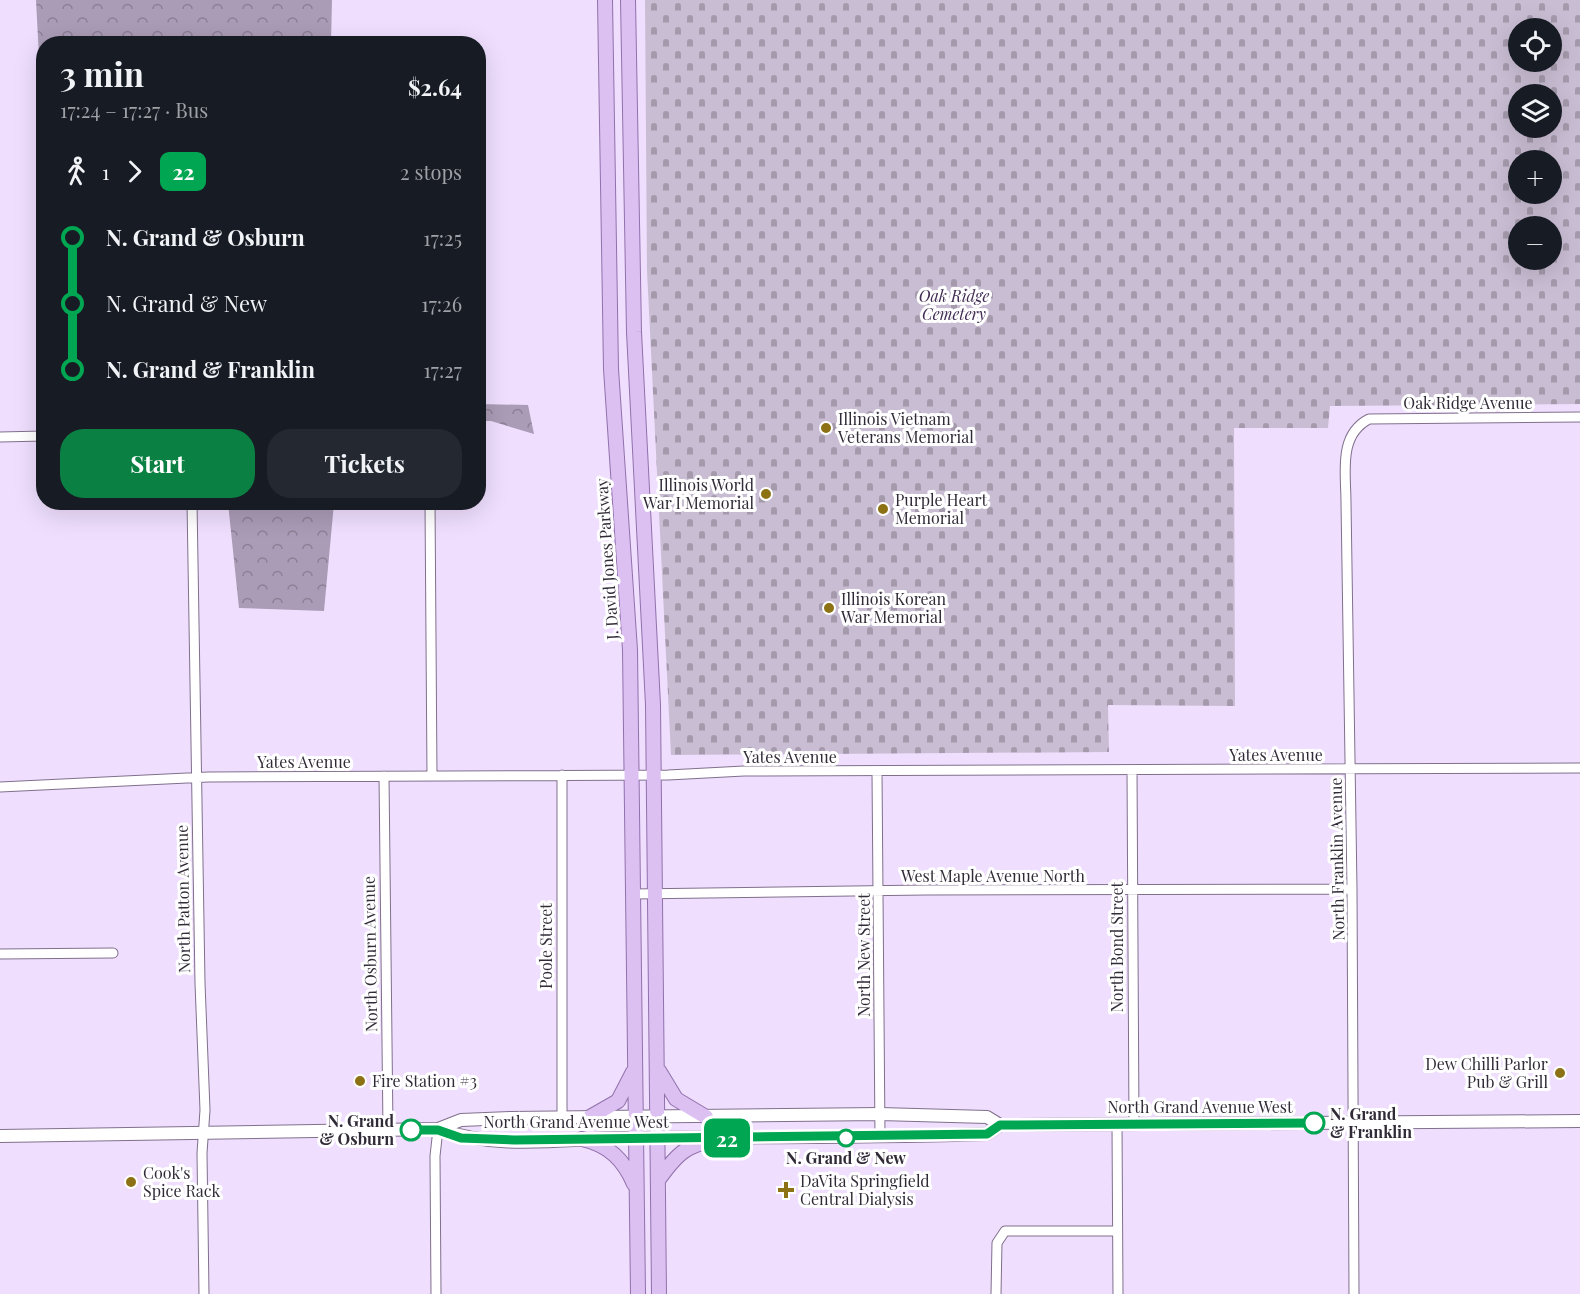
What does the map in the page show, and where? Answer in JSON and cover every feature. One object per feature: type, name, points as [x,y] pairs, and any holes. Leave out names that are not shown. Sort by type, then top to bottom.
[{"type":"main road","name":"J. David Jones Parkway","points":[[604,0],[609,302],[627,600],[632,774],[638,1294]]},
{"type":"main road","points":[[628,0],[634,332],[650,620],[654,773],[659,1294]]},
{"type":"main road","points":[[657,1066],[671,1094],[686,1106],[706,1116]]},
{"type":"main road","points":[[590,1117],[618,1101],[636,1067]]},
{"type":"main road","name":"North Grand Avenue West","points":[[438,1130],[460,1120],[880,1114],[987,1116],[1000,1125]]},
{"type":"main road","name":"North Grand Avenue West","points":[[0,1136],[438,1130],[461,1138],[489,1140],[880,1137],[987,1134],[1000,1125],[1580,1121]]},
{"type":"main road","points":[[659,1179],[674,1159],[686,1148],[720,1138]]},
{"type":"main road","points":[[582,1139],[594,1142],[619,1157],[636,1189]]},
{"type":"street","name":"Oak Ridge Avenue","points":[[1357,425],[1369,420],[1414,417],[1580,417]]},
{"type":"street","name":"North Franklin Avenue","points":[[1354,1294],[1347,460],[1348,439],[1357,425]]},
{"type":"street","points":[[0,437],[36,436]]},
{"type":"street","name":"North Patton Avenue","points":[[192,510],[204,1133],[204,1294]]},
{"type":"street","points":[[430,510],[432,776]]},
{"type":"street","name":"Yates Avenue","points":[[0,787],[196,778],[1580,768]]},
{"type":"street","name":"North Bond Street","points":[[1132,770],[1134,1124]]},
{"type":"street","name":"North New Street","points":[[877,772],[880,1137]]},
{"type":"street","name":"Poole Street","points":[[562,775],[562,1117]]},
{"type":"street","name":"North Osburn Avenue","points":[[384,776],[388,1130]]},
{"type":"street","name":"West Maple Avenue North","points":[[633,894],[925,890],[1352,889]]},
{"type":"street","points":[[0,954],[113,953]]},
{"type":"street","points":[[1117,1124],[1118,1294]]},
{"type":"street","points":[[436,1294],[435,1156],[438,1130]]},
{"type":"street","points":[[996,1294],[997,1243],[1005,1232],[1117,1231]]},
{"type":"green space","points":[[36,0],[332,0],[331,36],[38,36]]},
{"type":"green space","name":"Oak Ridge Cemetery","points":[[645,0],[1580,0],[1580,404],[1330,406],[1328,428],[1234,428],[1235,706],[1108,705],[1109,752],[671,755],[647,271]]},
{"type":"green space","points":[[486,404],[528,405],[534,434],[486,421]]},
{"type":"green space","points":[[229,510],[333,510],[324,611],[239,608]]},
{"type":"bus line","name":"22","points":[[411,1130],[438,1130],[461,1138],[489,1140],[799,1138],[987,1134],[1000,1125],[1314,1123]]},
{"type":"place","name":"Illinois Vietnam Veterans Memorial","points":[[826,428]]},
{"type":"place","name":"Illinois World War I Memorial","points":[[766,494]]},
{"type":"place","name":"Purple Heart Memorial","points":[[883,509]]},
{"type":"place","name":"Illinois Korean War Memorial","points":[[829,608]]},
{"type":"place","name":"Dew Chilli Parlor Pub & Grill","points":[[1560,1073]]},
{"type":"place","name":"Fire Station #3","points":[[360,1081]]},
{"type":"place","name":"N. Grand & Franklin","points":[[1314,1123]]},
{"type":"place","name":"N. Grand & Osburn","points":[[411,1130]]},
{"type":"place","name":"N. Grand & New","points":[[846,1138]]},
{"type":"place","name":"Cook's Spice Rack","points":[[131,1182]]},
{"type":"place","name":"DaVita Springfield Central Dialysis","points":[[786,1190]]}]
